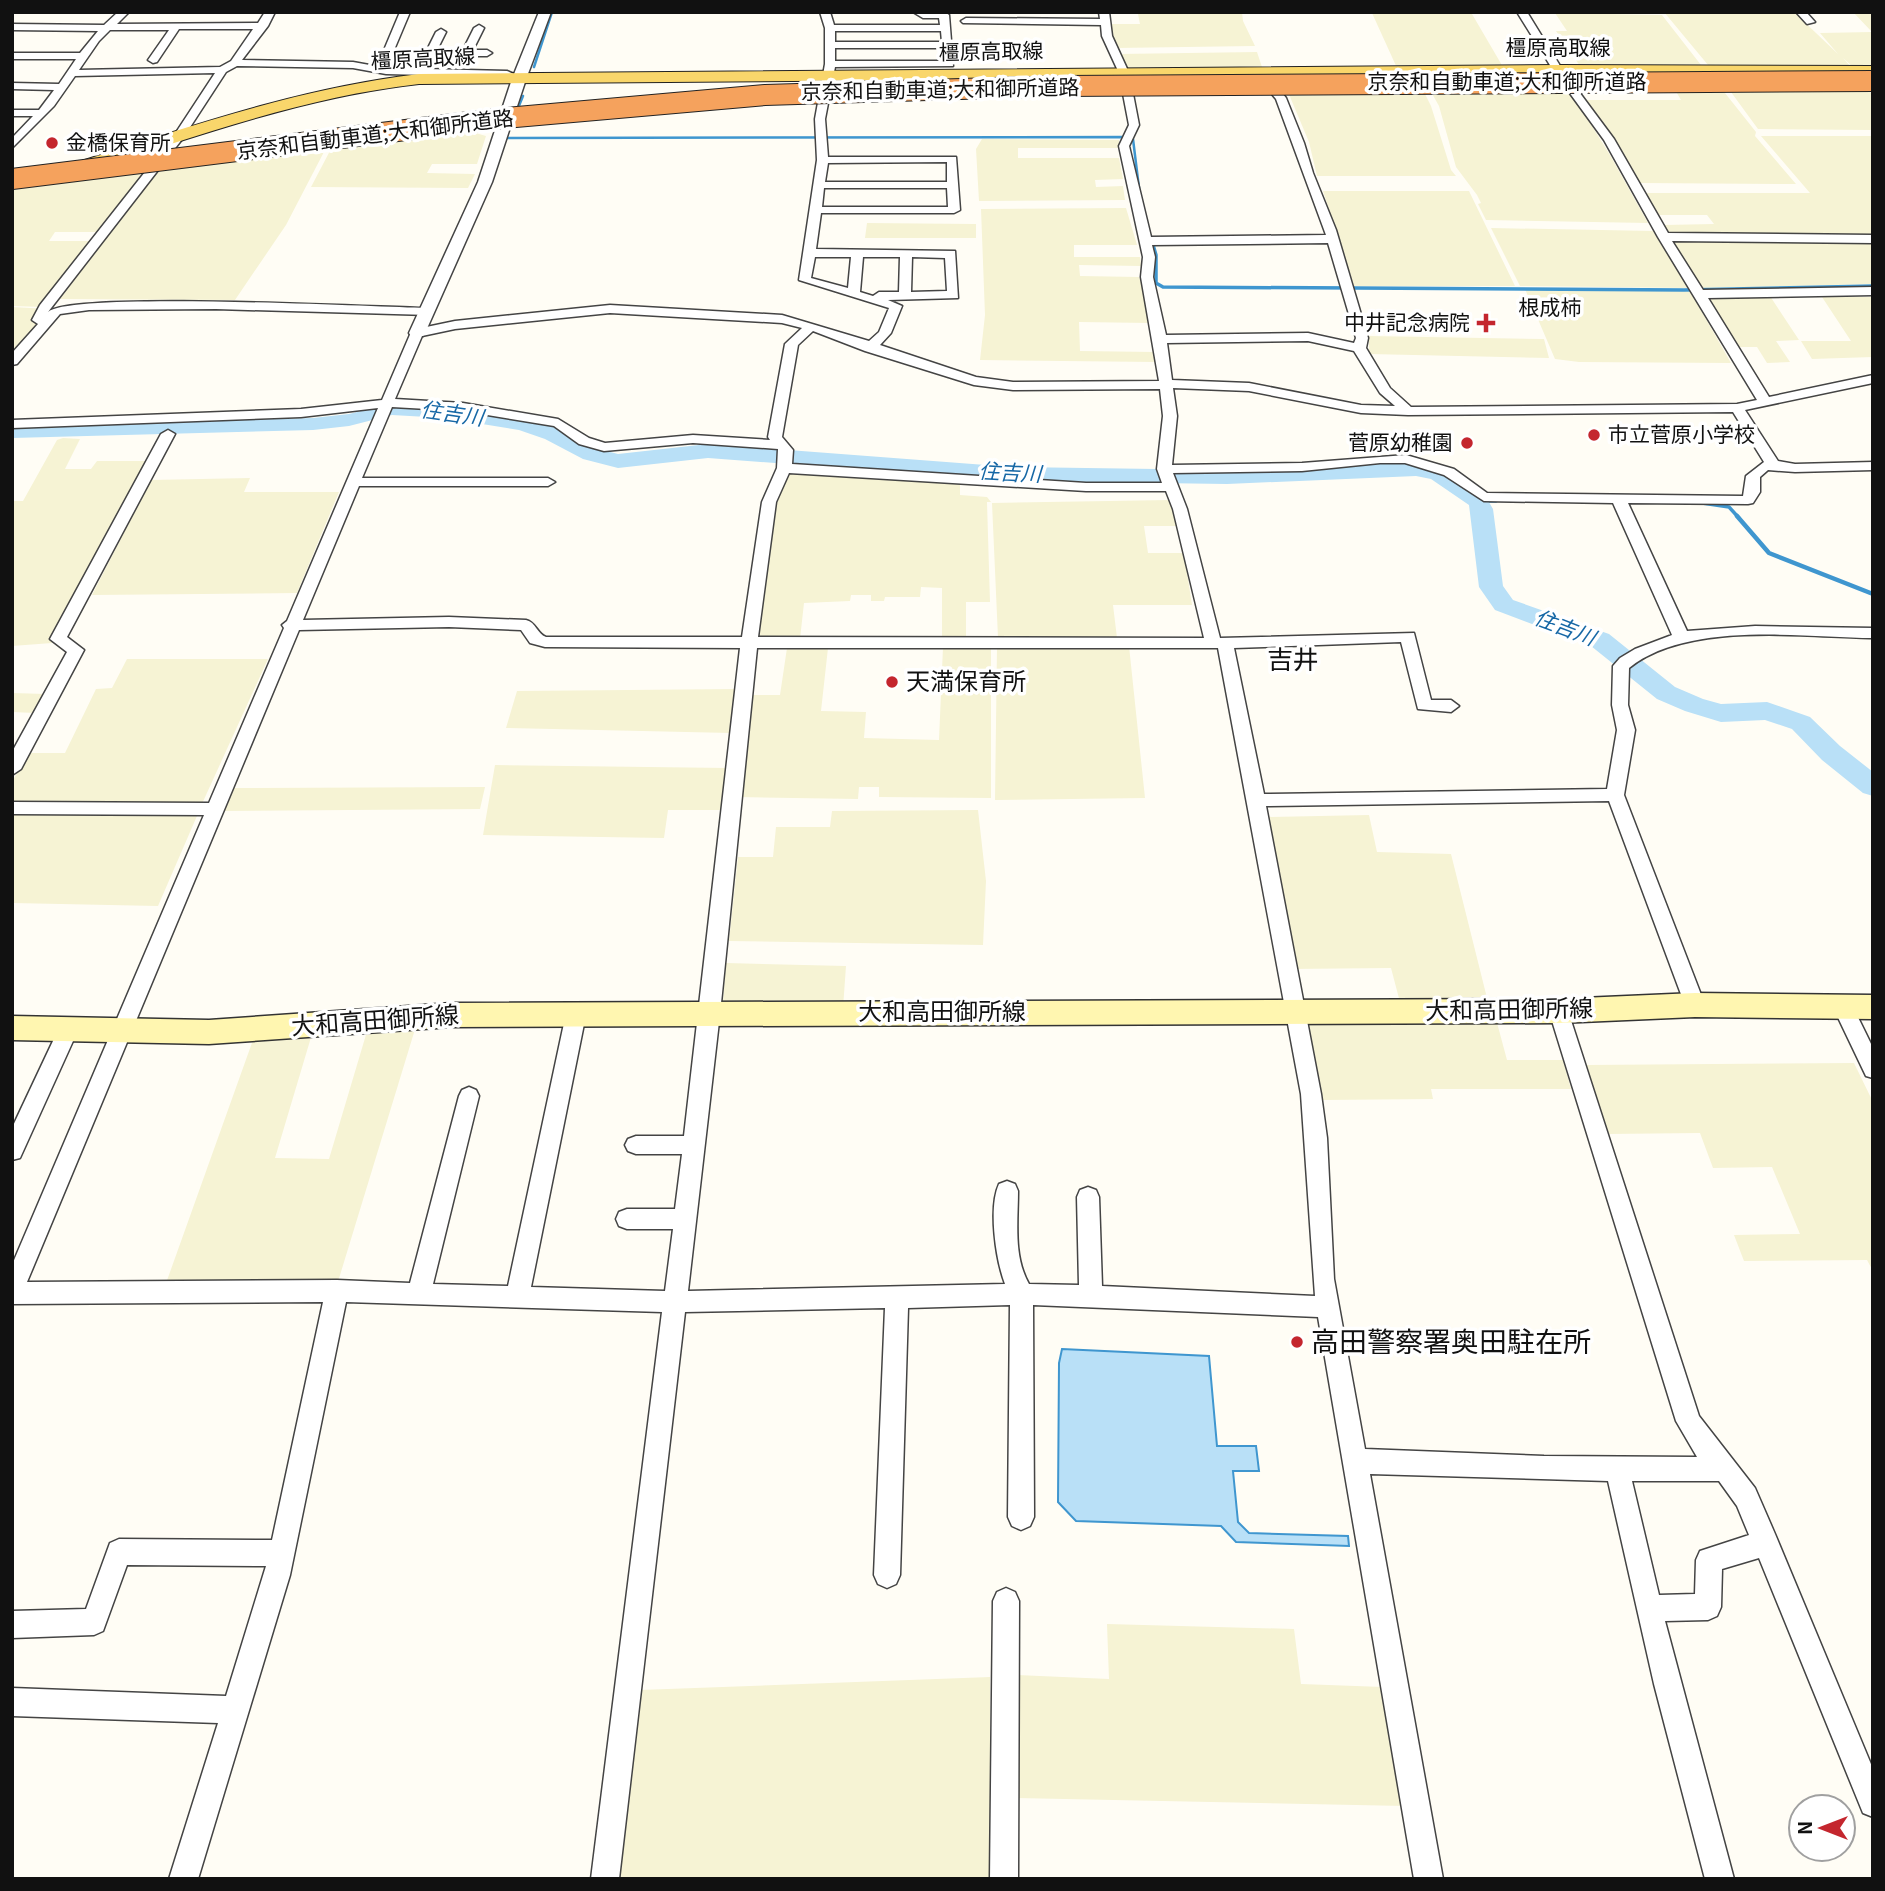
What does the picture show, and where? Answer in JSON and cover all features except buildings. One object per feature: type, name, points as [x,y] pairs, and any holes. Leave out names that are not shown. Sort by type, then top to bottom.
[{"type":"highway","name":"京奈和自動車道;大和御所道路","points":[[12,181],[550,112],[765,95],[1062,86],[1873,81]]},
{"type":"main road","name":"橿原高取線","points":[[12,181],[43,178],[308,97],[361,86],[430,79],[830,71],[1873,71]]},
{"type":"main road","name":"橿原高取線","points":[[12,170],[121,155]]},
{"type":"main road","name":"大和高田御所線","points":[[12,1028],[209,1032],[427,1016],[576,1014],[1559,1011],[1695,1005],[1873,1007]]},
{"type":"street","points":[[12,145],[41,114],[82,56],[124,12]]},
{"type":"street","points":[[234,26],[244,12]]},
{"type":"street","points":[[70,73],[222,70],[235,63],[263,26],[270,12]]},
{"type":"street","points":[[380,68],[389,53],[405,12]]},
{"type":"street","points":[[545,12],[519,79],[485,182],[425,312],[290,625],[12,1292],[337,1291],[675,1303],[1022,1294],[1328,1307]]},
{"type":"street","points":[[825,12],[830,28],[830,71],[820,119],[823,160],[805,280],[896,306],[885,333],[870,348]]},
{"type":"street","points":[[830,71],[949,64],[944,15],[923,15],[919,12]]},
{"type":"street","points":[[1522,12],[1558,70],[1609,139],[1664,237],[1765,401]]},
{"type":"street","points":[[1801,12],[1810,22]]},
{"type":"street","points":[[966,21],[1104,17],[1124,73],[1135,125],[1124,146],[1150,241],[1147,277],[1160,339],[1170,416],[1164,468],[1180,509],[1218,643],[1229,653],[1315,1115],[1323,1279],[1429,1879]]},
{"type":"street","points":[[153,60],[176,26]]},
{"type":"street","points":[[191,38],[200,26]]},
{"type":"street","points":[[12,27],[263,26]]},
{"type":"street","points":[[457,72],[479,28]]},
{"type":"street","points":[[830,28],[946,28]]},
{"type":"street","points":[[420,71],[441,32]]},
{"type":"street","points":[[12,35],[70,35]]},
{"type":"street","points":[[831,45],[947,46]]},
{"type":"street","points":[[389,53],[486,53]]},
{"type":"street","points":[[12,56],[82,56]]},
{"type":"street","points":[[235,63],[353,65],[507,74],[519,79]]},
{"type":"street","points":[[23,346],[44,308],[179,136],[222,70]]},
{"type":"street","points":[[1854,71],[1873,91]]},
{"type":"street","points":[[1261,73],[1268,89],[1275,91],[1281,98],[1332,239],[1362,338],[1359,348]]},
{"type":"street","points":[[12,86],[61,87]]},
{"type":"street","points":[[12,113],[41,114]]},
{"type":"street","points":[[816,209],[954,210],[952,159],[823,160]]},
{"type":"street","points":[[820,185],[954,185]]},
{"type":"street","points":[[1664,237],[1873,239]]},
{"type":"street","points":[[1150,241],[1332,239]]},
{"type":"street","points":[[810,253],[951,254],[954,295],[858,295]]},
{"type":"street","points":[[857,254],[858,295]]},
{"type":"street","points":[[905,296],[906,254]]},
{"type":"street","points":[[1698,291],[1873,291]]},
{"type":"street","points":[[12,360],[56,311],[89,306],[216,305],[425,312]]},
{"type":"street","points":[[416,333],[455,325],[610,309],[782,318],[974,381],[1013,386],[1165,382],[1249,387],[1361,409],[1408,411],[1737,408],[1873,379]]},
{"type":"street","points":[[605,1879],[710,1013],[748,643],[769,502],[784,468],[786,450],[775,437],[792,344],[811,326]]},
{"type":"street","points":[[1160,339],[1308,337],[1359,348],[1385,390],[1408,411]]},
{"type":"street","points":[[12,424],[301,414],[387,403],[503,412],[558,424],[584,441],[604,447],[693,439],[782,445]]},
{"type":"street","points":[[1737,408],[1773,465]]},
{"type":"street","points":[[12,769],[76,650],[58,639],[168,434]]},
{"type":"street","points":[[1164,468],[1302,467],[1406,459],[1449,472],[1484,497],[1748,500],[1754,492],[1753,476],[1764,466],[1873,466]]},
{"type":"street","points":[[784,468],[1086,487],[1172,487]]},
{"type":"street","points":[[352,482],[548,482]]},
{"type":"street","points":[[1618,498],[1681,637]]},
{"type":"street","points":[[290,625],[449,622],[526,625],[536,639],[545,642],[1218,643],[1408,637],[1424,705],[1451,706]]},
{"type":"street","points":[[1695,1005],[1615,795],[1626,730],[1619,705],[1621,666],[1629,657],[1681,637],[1777,632],[1873,633]]},
{"type":"street","points":[[1256,800],[1615,795]]},
{"type":"street","points":[[12,808],[213,809]]},
{"type":"street","points":[[1843,1007],[1873,1070]]},
{"type":"street","points":[[1559,1011],[1680,1401],[1696,1439],[1725,1469],[1746,1497],[1873,1803]]},
{"type":"street","points":[[517,1298],[576,1014]]},
{"type":"street","points":[[12,1151],[68,1030]]},
{"type":"street","points":[[419,1293],[469,1096]]},
{"type":"street","points":[[636,1145],[694,1145]]},
{"type":"street","points":[[1007,1191],[1007,1253],[1011,1272],[1022,1294],[1021,1517]]},
{"type":"street","points":[[1088,1197],[1091,1295]]},
{"type":"street","points":[[627,1219],[685,1219]]},
{"type":"street","points":[[183,1879],[282,1553],[337,1291]]},
{"type":"street","points":[[887,1575],[897,1297]]},
{"type":"street","points":[[1354,1461],[1725,1469]]},
{"type":"street","points":[[1616,1468],[1649,1608],[1720,1879]]},
{"type":"street","points":[[1649,1608],[1708,1607],[1709,1560],[1766,1543]]},
{"type":"street","points":[[12,1625],[94,1622],[120,1552],[282,1553]]},
{"type":"street","points":[[1004,1879],[1006,1601]]},
{"type":"street","points":[[12,1702],[234,1710]]},
{"type":"shaded area","points":[[1242,12],[1243,21],[1255,46],[1116,48],[1106,24],[1140,24],[1138,14]]},
{"type":"shaded area","points":[[1664,12],[1794,12],[1838,54],[1820,33],[1872,32],[1853,12],[1873,12],[1873,67],[1853,67],[1843,58],[1851,67],[1708,65]]},
{"type":"shaded area","points":[[1372,13],[1472,14],[1503,67],[1397,68]]},
{"type":"shaded area","points":[[1555,13],[1662,15],[1701,65],[1580,66],[1556,31],[1567,31]]},
{"type":"shaded area","points":[[1257,52],[1263,70],[1127,71],[1118,54]]},
{"type":"shaded area","points":[[1674,88],[1721,88],[1756,132],[1755,136],[1796,184],[1640,183],[1621,149],[1586,100],[1681,100]]},
{"type":"shaded area","points":[[1728,88],[1866,88],[1873,95],[1873,130],[1758,129]]},
{"type":"shaded area","points":[[1569,89],[1648,223],[1486,220],[1478,204],[1481,203],[1477,195],[1456,167],[1439,106],[1430,90]]},
{"type":"shaded area","points":[[1423,90],[1431,106],[1451,170],[1456,176],[1317,176],[1309,142],[1288,92]]},
{"type":"shaded area","points":[[465,130],[486,136],[477,164],[432,164],[427,173],[475,174],[468,188],[311,187],[332,147]]},
{"type":"shaded area","points":[[1761,136],[1873,136],[1873,237],[1671,236],[1664,225],[1714,224],[1707,215],[1658,215],[1645,193],[1810,193]]},
{"type":"shaded area","points":[[982,139],[1119,140],[1119,148],[1018,148],[1018,158],[1119,158],[1123,179],[1095,180],[1096,187],[1123,186],[1125,200],[979,201],[976,149]]},
{"type":"shaded area","points":[[326,148],[286,225],[235,300],[60,299],[156,172]]},
{"type":"shaded area","points":[[151,172],[106,232],[55,232],[49,241],[99,241],[44,307],[12,306],[12,190]]},
{"type":"shaded area","points":[[1323,191],[1469,191],[1515,286],[1354,286]]},
{"type":"shaded area","points":[[1126,208],[1137,245],[1074,245],[1074,257],[1140,257],[1141,266],[1079,265],[1080,276],[1139,277],[1145,292],[1150,323],[1079,322],[1080,351],[1154,352],[1156,362],[980,360],[985,315],[981,209]]},
{"type":"shaded area","points":[[867,223],[976,224],[976,238],[865,238]]},
{"type":"shaded area","points":[[1491,228],[1653,231],[1688,288],[1520,286]]},
{"type":"shaded area","points":[[1673,241],[1873,242],[1873,284],[1702,288]]},
{"type":"shaded area","points":[[1525,289],[1690,291],[1731,363],[1579,362],[1555,359]]},
{"type":"shaded area","points":[[1770,296],[1799,340],[1776,341],[1790,362],[1767,363],[1757,347],[1738,347],[1709,297]]},
{"type":"shaded area","points":[[1822,297],[1873,297],[1873,357],[1812,359],[1801,341],[1851,341]]},
{"type":"shaded area","points":[[12,307],[49,309],[17,350],[12,350]]},
{"type":"shaded area","points":[[1369,336],[1544,339],[1549,358],[1369,354]]},
{"type":"shaded area","points":[[80,439],[65,469],[91,469],[97,461],[147,461],[53,636],[52,643],[12,646],[12,501],[23,501],[57,440]]},
{"type":"shaded area","points":[[790,471],[960,481],[960,495],[987,497],[991,502],[987,502],[990,602],[966,602],[966,638],[942,638],[942,588],[921,587],[920,597],[885,597],[884,601],[871,601],[871,595],[851,595],[850,601],[804,603],[800,639],[757,639],[772,501]]},
{"type":"shaded area","points":[[250,478],[244,492],[339,492],[297,593],[92,595],[151,480]]},
{"type":"shaded area","points":[[1170,500],[1178,526],[1144,526],[1148,553],[1184,553],[1192,605],[1113,605],[1117,638],[998,638],[992,503]]},
{"type":"shaded area","points":[[1129,646],[1145,798],[995,800],[997,647]]},
{"type":"shaded area","points":[[943,647],[991,647],[991,798],[879,797],[879,787],[859,787],[858,799],[739,797],[752,695],[780,695],[787,648],[828,648],[821,711],[866,712],[864,738],[939,740]]},
{"type":"shaded area","points":[[127,659],[268,659],[201,806],[12,806],[12,782],[28,753],[65,753],[96,689],[112,688]]},
{"type":"shaded area","points":[[738,689],[731,733],[506,728],[517,691]]},
{"type":"shaded area","points":[[12,693],[46,694],[35,713],[12,712]]},
{"type":"shaded area","points":[[495,765],[728,768],[723,810],[668,810],[664,838],[483,835]]},
{"type":"shaded area","points":[[485,787],[480,809],[223,811],[234,788]]},
{"type":"shaded area","points":[[200,809],[158,906],[12,903],[12,810]]},
{"type":"shaded area","points":[[978,810],[986,881],[983,945],[729,941],[738,857],[773,857],[776,827],[830,827],[832,811]]},
{"type":"shaded area","points":[[1369,815],[1377,852],[1451,854],[1489,1006],[1401,1006],[1391,968],[1289,969],[1264,817]]},
{"type":"shaded area","points":[[726,963],[846,966],[843,1008],[731,1008],[723,1001]]},
{"type":"shaded area","points":[[1306,1019],[1496,1019],[1507,1060],[1563,1060],[1571,1089],[1431,1089],[1433,1099],[1323,1100]]},
{"type":"shaded area","points":[[416,1026],[337,1285],[165,1286],[253,1040],[312,1034],[275,1158],[329,1159],[368,1028]]},
{"type":"shaded area","points":[[1854,1063],[1873,1102],[1873,1271],[1867,1260],[1744,1261],[1734,1235],[1800,1234],[1772,1167],[1713,1168],[1700,1133],[1607,1134],[1586,1065]]},
{"type":"shaded area","points":[[1107,1624],[1294,1629],[1301,1684],[1383,1687],[1405,1806],[1016,1798],[1017,1675],[1109,1679]]},
{"type":"shaded area","points":[[990,1677],[990,1879],[618,1879],[640,1690]]},
{"type":"water","points":[[1062,1349],[1209,1356],[1217,1446],[1256,1446],[1259,1471],[1233,1471],[1238,1522],[1249,1533],[1348,1536],[1349,1546],[1236,1542],[1221,1526],[1076,1521],[1058,1502],[1059,1363]]},
{"type":"waterway","points":[[534,67],[552,12]]},
{"type":"waterway","points":[[516,113],[523,96]]},
{"type":"waterway","points":[[507,135],[506,138],[1126,137],[1133,139],[1139,188]]},
{"type":"waterway","points":[[1151,238],[1156,255],[1156,283],[1163,287],[1684,290],[1873,286]]},
{"type":"waterway","name":"住吉川","points":[[12,432],[313,424],[349,420],[392,409],[445,412],[522,424],[553,434],[591,454],[618,461],[708,451],[1012,474],[1227,477],[1416,469],[1438,474],[1478,501],[1482,509],[1491,587],[1504,605],[1600,640],[1666,693],[1694,705],[1721,713],[1767,711],[1801,723],[1831,753],[1873,786]]},
{"type":"waterway","points":[[1478,501],[1496,501]]},
{"type":"waterway","points":[[1702,503],[1729,507],[1739,518]]},
{"type":"waterway","points":[[1737,516],[1769,553],[1873,594]]},
{"type":"place","name":"金橋保育所","points":[[52,143]]},
{"type":"place","name":"中井記念病院","points":[[1486,323]]},
{"type":"place","name":"市立菅原小学校","points":[[1594,435]]},
{"type":"place","name":"菅原幼稚園","points":[[1467,443]]},
{"type":"place","name":"天満保育所","points":[[892,682]]},
{"type":"place","name":"高田警察署奥田駐在所","points":[[1297,1342]]},
{"type":"district","name":"根成柿","points":[[1550,308]]},
{"type":"district","name":"吉井","points":[[1293,660]]}]
